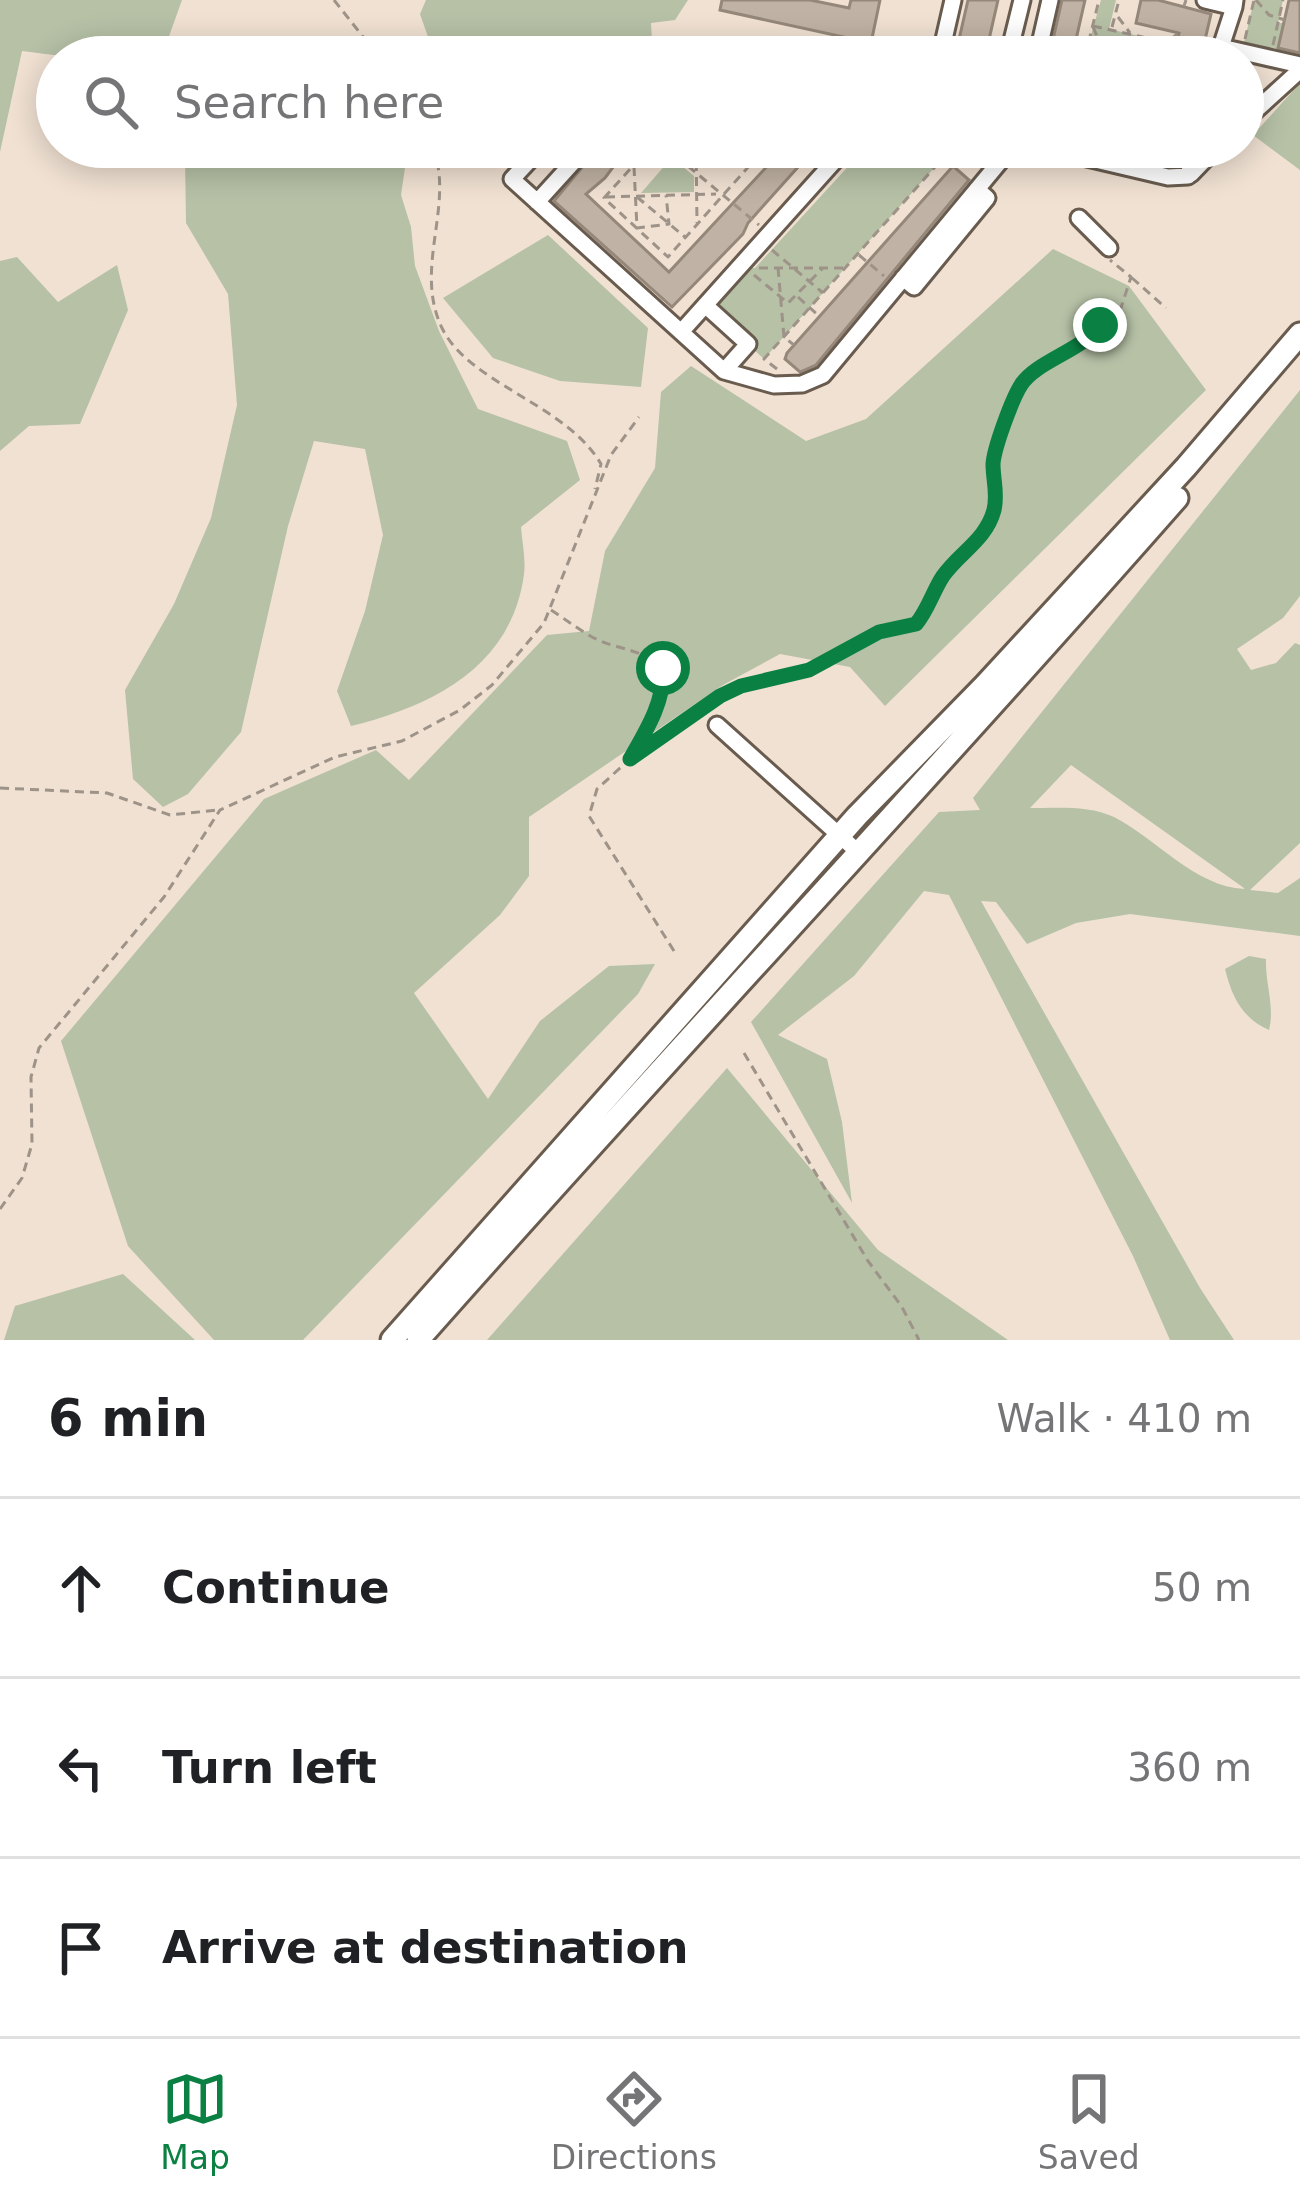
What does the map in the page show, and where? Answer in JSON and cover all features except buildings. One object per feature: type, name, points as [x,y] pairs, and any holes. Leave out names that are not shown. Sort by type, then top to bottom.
[{"type":"main road","points":[[392,1340],[840,836],[1172,483],[1300,334]]},
{"type":"main road","points":[[418,1340],[950,756],[1300,354]]},
{"type":"street","points":[[945,36],[953,0]]},
{"type":"street","points":[[1013,36],[1022,0]]},
{"type":"street","points":[[1042,36],[1050,0]]},
{"type":"street","points":[[1205,0],[1234,3],[1224,36]]},
{"type":"street","points":[[1264,61],[1300,68]]},
{"type":"street","points":[[1264,102],[1300,68]]},
{"type":"street","points":[[522,168],[512,179],[724,370],[774,386],[824,375],[994,168]]},
{"type":"street","points":[[537,202],[568,168]]},
{"type":"street","points":[[681,332],[773,243],[831,168]]},
{"type":"street","points":[[1130,168],[1168,177],[1188,176],[1196,168]]},
{"type":"street","points":[[1188,176],[1190,168]]},
{"type":"street","points":[[1079,218],[1109,248]]},
{"type":"street","points":[[705,305],[748,344],[724,370]]},
{"type":"street","points":[[717,724],[858,852]]},
{"type":"path","points":[[334,0],[362,36]]},
{"type":"path","points":[[1112,30],[1119,0]]},
{"type":"path","points":[[1255,0],[1265,12],[1282,19]]},
{"type":"path","points":[[1246,36],[1255,0]]},
{"type":"path","points":[[1271,54],[1283,0]]},
{"type":"path","points":[[1084,3],[1098,3],[1090,36]]},
{"type":"path","points":[[1115,14],[1132,35]]},
{"type":"path","points":[[1093,26],[1136,36]]},
{"type":"path","points":[[1093,26],[1097,36]]},
{"type":"path","points":[[1155,36],[1157,28]]},
{"type":"path","points":[[1175,36],[1179,33]]},
{"type":"path","points":[[437,168],[429,273],[445,334],[474,362],[590,446],[601,464],[592,502]]},
{"type":"path","points":[[604,197],[631,168]]},
{"type":"path","points":[[635,168],[637,228]]},
{"type":"path","points":[[690,168],[823,292]]},
{"type":"path","points":[[697,168],[697,226]]},
{"type":"path","points":[[604,197],[668,257],[746,168]]},
{"type":"path","points":[[798,384],[764,359],[934,168]]},
{"type":"path","points":[[929,173],[938,179]]},
{"type":"path","points":[[666,195],[669,224]]},
{"type":"path","points":[[635,196],[686,238]]},
{"type":"path","points":[[604,197],[723,196]]},
{"type":"path","points":[[902,203],[910,211]]},
{"type":"path","points":[[637,228],[669,224]]},
{"type":"path","points":[[875,234],[884,241]]},
{"type":"path","points":[[770,268],[773,243]]},
{"type":"path","points":[[858,254],[900,282]]},
{"type":"path","points":[[823,268],[788,303],[746,268],[823,268],[845,268]]},
{"type":"path","points":[[778,268],[784,337],[794,345]]},
{"type":"path","points":[[1131,277],[1166,308]]},
{"type":"path","points":[[836,278],[845,286]]},
{"type":"path","points":[[674,951],[589,816],[597,789],[630,759],[720,696],[741,686],[809,670],[879,632],[916,624],[946,573],[976,543],[992,517],[994,460],[1022,384],[1072,346],[1090,340],[1106,318],[1120,311],[1129,286]]},
{"type":"path","points":[[796,295],[819,316]]},
{"type":"path","points":[[0,788],[107,793],[170,815],[220,809],[335,757],[402,741],[460,710],[492,685],[544,623],[611,455],[639,417]]},
{"type":"path","points":[[550,609],[595,639],[652,658],[663,668],[659,700],[630,759]]},
{"type":"path","points":[[0,1210],[22,1178],[32,1144],[31,1077],[39,1048],[164,896],[220,809]]},
{"type":"path","points":[[744,1053],[919,1340]]},
{"type":"green space","points":[[0,0],[182,0],[169,36],[36,36],[36,53],[22,51],[0,152]]},
{"type":"green space","points":[[426,0],[688,0],[675,20],[651,23],[652,36],[428,36],[420,14]]},
{"type":"green space","points":[[1101,0],[1116,0],[1109,29],[1139,36],[1091,36]]},
{"type":"green space","points":[[1254,0],[1283,0],[1278,49],[1300,55],[1300,59],[1264,51],[1264,36],[1246,36]]},
{"type":"green space","points":[[1300,83],[1300,170],[1264,143],[1264,123]]},
{"type":"green space","points":[[185,168],[405,168],[401,195],[411,227],[415,266],[439,331],[478,409],[567,441],[580,480],[521,527],[524,568],[516,606],[485,658],[438,694],[351,726],[337,691],[365,611],[383,535],[365,449],[314,441],[288,526],[241,732],[188,794],[163,807],[133,779],[125,690],[174,604],[211,518],[237,405],[228,294],[186,223]]},
{"type":"green space","points":[[663,168],[684,168],[694,176],[694,192],[641,193]]},
{"type":"green space","points":[[847,168],[934,168],[764,359],[705,305],[746,268],[755,268]]},
{"type":"green space","points":[[548,235],[648,328],[641,387],[560,381],[493,358],[443,298]]},
{"type":"green space","points":[[1053,249],[1129,286],[1206,390],[885,706],[850,667],[780,654],[723,685],[529,817],[529,876],[500,915],[414,993],[488,1099],[540,1021],[609,966],[655,964],[638,994],[303,1340],[214,1340],[128,1246],[61,1041],[264,799],[376,750],[409,780],[547,635],[589,631],[605,551],[655,468],[661,392],[691,366],[806,441],[866,419]]},
{"type":"green space","points":[[17,257],[58,302],[117,265],[128,310],[80,424],[29,426],[0,451],[0,261]]},
{"type":"green space","points":[[1300,390],[1300,596],[1283,618],[1237,649],[1251,670],[1276,663],[1295,643],[1300,645],[1300,843],[1250,890],[1278,893],[1300,878],[1300,936],[1130,914],[1076,923],[1027,944],[996,902],[981,901],[1234,1340],[1170,1340],[1133,1256],[949,895],[924,891],[854,976],[778,1035],[827,1059],[842,1122],[852,1203],[751,1022],[939,812],[980,810],[973,798]],"holes":[[[1071,765],[1244,889],[1209,880],[1104,813],[1030,808]]]},
{"type":"green space","points":[[1249,956],[1266,959],[1269,1030],[1240,1005],[1225,969]]},
{"type":"green space","points":[[727,1068],[878,1250],[1008,1340],[487,1340]]},
{"type":"green space","points":[[123,1274],[195,1340],[4,1340],[15,1306]]},
{"type":"route","points":[[663,668],[659,700],[630,759],[702,707],[741,686],[818,667],[860,640],[916,624],[946,573],[976,543],[992,517],[994,460],[1019,388],[1072,346],[1090,340],[1100,325]]}]
